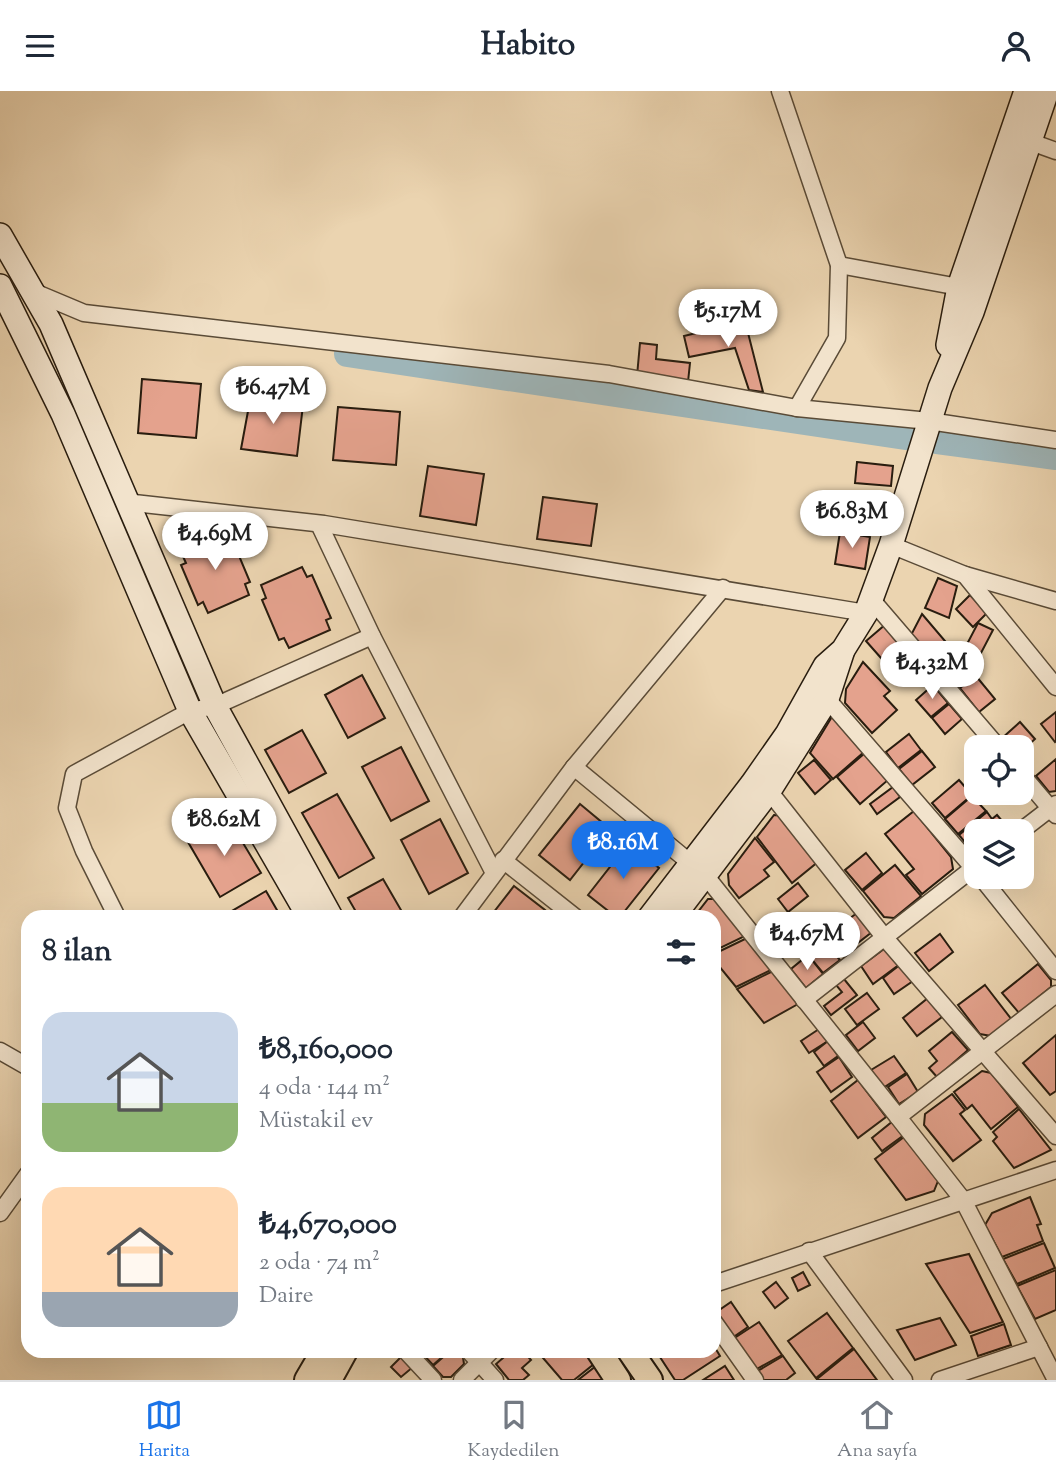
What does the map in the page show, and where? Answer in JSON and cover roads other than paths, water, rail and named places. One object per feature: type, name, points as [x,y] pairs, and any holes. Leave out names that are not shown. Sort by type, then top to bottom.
[{"type":"main road","points":[[940,388],[959,287],[1026,91]]},
{"type":"main road","points":[[657,910],[769,791],[827,699],[838,674],[843,650],[868,606],[891,545],[940,388],[972,312],[1048,91]]},
{"type":"main road","points":[[0,235],[51,324],[125,502],[215,706],[327,910]]},
{"type":"main road","points":[[34,292],[1,297],[23,328],[63,414],[190,711],[305,910]]},
{"type":"main road","points":[[23,328],[51,324]]},
{"type":"main road","points":[[677,910],[698,869],[787,733],[825,666],[843,650]]},
{"type":"main road","points":[[604,1358],[618,1380]]},
{"type":"main road","points":[[307,1380],[327,1360]]},
{"type":"street","points":[[780,91],[839,265],[837,338],[797,408]]},
{"type":"street","points":[[1031,142],[1056,151]]},
{"type":"street","points":[[839,265],[959,287]]},
{"type":"street","points":[[34,292],[84,313],[609,374],[797,408],[929,421],[1056,440]]},
{"type":"street","points":[[51,324],[84,313]]},
{"type":"street","points":[[125,502],[319,524],[723,588],[868,606],[987,735]]},
{"type":"street","points":[[319,524],[372,636],[498,866],[564,910]]},
{"type":"street","points":[[891,545],[965,575],[1056,601]]},
{"type":"street","points":[[965,575],[1056,687]]},
{"type":"street","points":[[467,910],[574,767],[723,588]]},
{"type":"street","points":[[114,910],[84,851],[68,807],[74,774],[190,711],[215,706],[372,636]]},
{"type":"street","points":[[827,699],[964,855]]},
{"type":"street","points":[[574,767],[698,869],[898,1117],[963,1200],[1056,1380]]},
{"type":"street","points":[[1034,788],[1054,809],[1034,822]]},
{"type":"street","points":[[769,791],[885,937],[1056,1136]]},
{"type":"street","points":[[804,1000],[964,879]]},
{"type":"street","points":[[992,889],[1056,971]]},
{"type":"street","points":[[898,1117],[1056,994]]},
{"type":"street","points":[[0,1051],[21,1063]]},
{"type":"street","points":[[721,1282],[1056,1170]]},
{"type":"street","points":[[0,1213],[21,1184]]},
{"type":"street","points":[[809,1251],[905,1380]]},
{"type":"street","points":[[721,1332],[755,1380]]},
{"type":"street","points":[[940,1380],[1039,1347]]},
{"type":"street","points":[[413,1358],[433,1380]]},
{"type":"street","points":[[462,1380],[478,1358]]},
{"type":"street","points":[[482,1358],[495,1380]]},
{"type":"waterway","points":[[347,354],[912,438]]},
{"type":"waterway","points":[[937,441],[1056,457]]}]
